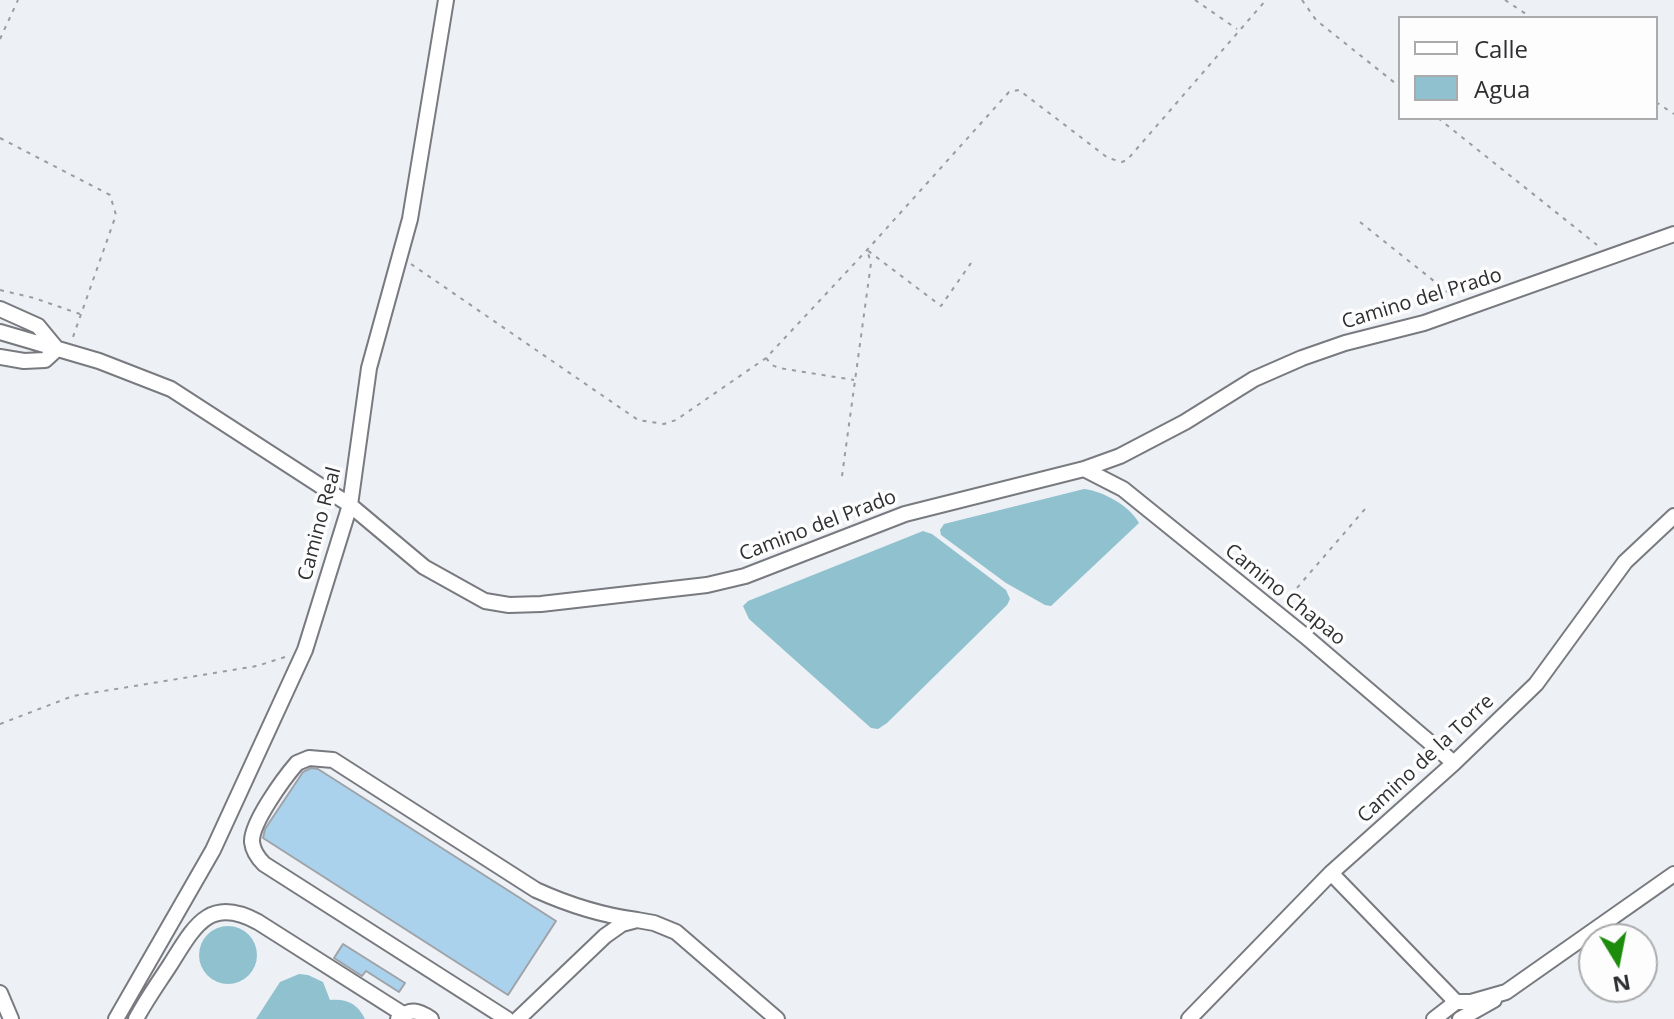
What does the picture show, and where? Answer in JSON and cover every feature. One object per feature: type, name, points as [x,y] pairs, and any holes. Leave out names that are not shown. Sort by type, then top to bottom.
[{"type":"street","name":"Camino Real","points":[[116,1019],[213,850],[305,650],[350,505],[369,368],[410,219],[446,0]]},
{"type":"street","name":"Camino del Prado","points":[[0,332],[171,389],[350,505],[424,567],[485,601],[509,605],[541,604],[707,585],[732,579],[905,514],[1084,469],[1120,456],[1185,422],[1254,379],[1302,358],[1345,343],[1424,323],[1674,234]]},
{"type":"street","points":[[0,309],[38,326],[62,351],[45,360],[0,357]]},
{"type":"street","name":"Camino Chapao","points":[[1084,469],[1123,489],[1454,763]]},
{"type":"street","name":"Camino de la Torre","points":[[1189,1019],[1331,873],[1454,763],[1536,684],[1625,562],[1674,516]]},
{"type":"street","points":[[507,1019],[258,858],[253,849],[253,830],[297,763],[309,758],[333,760],[536,890],[571,906],[606,916],[654,923],[676,932],[777,1019]]},
{"type":"street","points":[[1331,873],[1456,1002]]},
{"type":"street","points":[[1460,1019],[1481,1009],[1674,874]]},
{"type":"street","points":[[136,1019],[195,927],[210,915],[229,911],[258,922],[401,1016],[415,1010],[431,1019]]},
{"type":"street","points":[[518,1019],[605,936],[622,924],[637,920]]},
{"type":"street","points":[[1434,1019],[1456,1002],[1471,1002],[1506,992]]},
{"type":"street","points":[[0,993],[11,1019]]},
{"type":"path","points":[[0,39],[18,0]]},
{"type":"path","points":[[1195,0],[1239,30]]},
{"type":"path","points":[[399,256],[638,420],[664,424],[676,420],[766,358],[1009,92],[1019,90],[1108,158],[1122,162],[1127,160],[1266,0]]},
{"type":"path","points":[[1302,0],[1316,20],[1398,85]]},
{"type":"path","points":[[1505,0],[1529,16]]},
{"type":"path","points":[[1441,120],[1599,246],[1604,246]]},
{"type":"path","points":[[0,138],[110,195],[115,206],[116,215],[81,315],[62,351]]},
{"type":"path","points":[[1360,222],[1467,308]]},
{"type":"path","points":[[867,250],[941,306],[971,263]]},
{"type":"path","points":[[842,476],[871,263],[867,250]]},
{"type":"path","points":[[0,290],[81,315]]},
{"type":"path","points":[[766,358],[779,368],[855,380]]},
{"type":"path","points":[[1276,613],[1365,509]]},
{"type":"path","points":[[0,724],[73,696],[257,666],[305,650]]},
{"type":"water","points":[[1084,489],[1115,500],[1139,523],[1051,606],[1006,583],[941,535],[944,524]]},
{"type":"water","points":[[923,531],[932,534],[1006,590],[1010,599],[887,723],[878,729],[871,728],[749,619],[743,606],[748,601]]},
{"type":"water","points":[[228,926],[248,935],[257,955],[248,975],[228,984],[208,975],[199,955],[208,935]]},
{"type":"water","points":[[299,974],[323,982],[330,1000],[351,1003],[365,1019],[256,1019],[280,982]]},
{"type":"building","points":[[318,769],[556,921],[508,995],[263,838],[265,829],[303,772]]},
{"type":"building","points":[[343,944],[405,983],[399,992],[366,971],[362,976],[334,958]]}]
